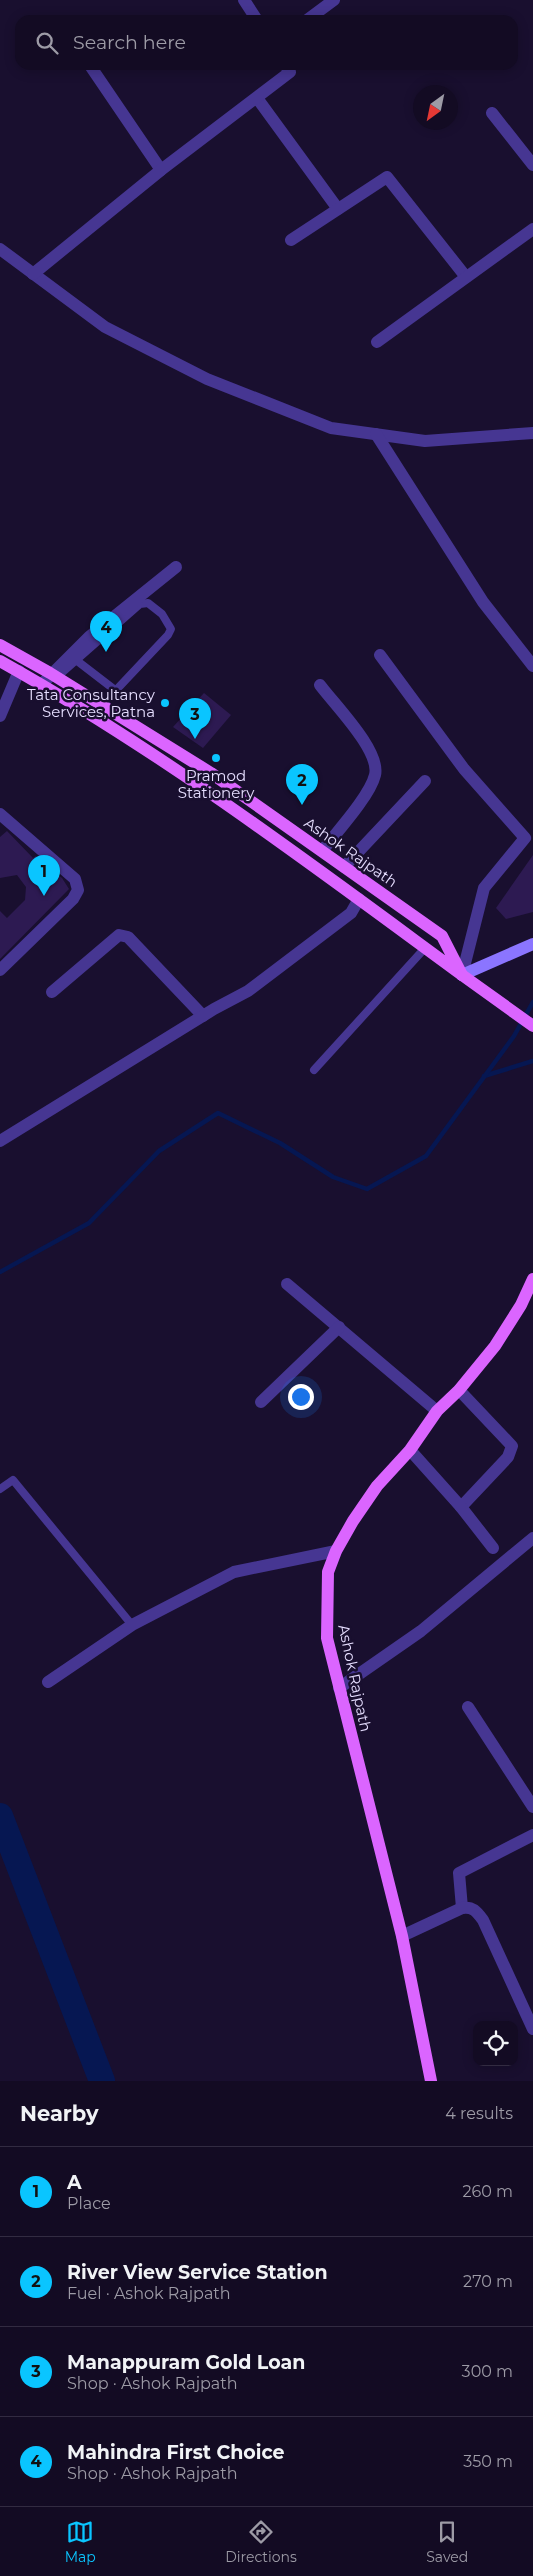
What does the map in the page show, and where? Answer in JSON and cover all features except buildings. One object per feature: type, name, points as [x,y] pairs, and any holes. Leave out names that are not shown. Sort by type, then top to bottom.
[{"type":"main road","name":"Ashok Rajpath","points":[[0,645],[54,675],[211,772],[442,936],[462,975]]},
{"type":"main road","name":"Ashok Rajpath","points":[[0,661],[42,684],[201,785],[533,1026]]},
{"type":"main road","points":[[462,975],[533,944]]},
{"type":"main road","name":"Ashok Rajpath","points":[[431,2081],[402,1936],[327,1638],[326,1598],[328,1572],[336,1551],[353,1521],[377,1486],[410,1450],[437,1411],[459,1390],[496,1346],[521,1305],[533,1280]]},
{"type":"street","points":[[244,0],[254,15]]},
{"type":"street","points":[[314,15],[334,0]]},
{"type":"street","points":[[92,70],[161,170]]},
{"type":"street","points":[[33,274],[161,170],[290,72],[289,70]]},
{"type":"street","points":[[257,98],[338,209]]},
{"type":"street","points":[[492,113],[533,165]]},
{"type":"street","points":[[292,240],[387,177],[466,277]]},
{"type":"street","points":[[377,342],[533,228]]},
{"type":"street","points":[[0,249],[105,327],[207,379],[332,428],[425,441],[533,433]]},
{"type":"street","points":[[376,434],[483,602],[533,666]]},
{"type":"street","points":[[42,684],[54,675],[89,637],[176,567]]},
{"type":"street","points":[[380,655],[464,769],[525,838],[484,888],[462,975]]},
{"type":"street","points":[[0,716],[19,671]]},
{"type":"street","points":[[320,685],[371,753],[376,774],[366,794],[322,851]]},
{"type":"street","points":[[344,867],[425,781]]},
{"type":"street","points":[[0,814],[75,879],[78,890],[73,898],[0,970]]},
{"type":"street","points":[[0,1141],[248,990],[351,913],[359,899]]},
{"type":"street","points":[[52,992],[119,935],[128,936],[203,1016]]},
{"type":"street","points":[[287,1284],[437,1411]]},
{"type":"street","points":[[261,1402],[339,1327]]},
{"type":"street","points":[[459,1390],[512,1446],[508,1457],[461,1507]]},
{"type":"street","points":[[410,1450],[461,1507],[493,1548]]},
{"type":"street","points":[[339,1688],[420,1631],[533,1538]]},
{"type":"street","points":[[48,1682],[132,1624],[234,1572],[336,1551]]},
{"type":"street","points":[[468,1707],[533,1807]]},
{"type":"street","points":[[462,1908],[459,1873],[533,1835]]},
{"type":"street","points":[[402,1936],[462,1908],[469,1906],[475,1910],[482,1920],[533,2029]]},
{"type":"lane","points":[[54,675],[76,660],[140,604],[148,603],[154,607],[171,629],[102,705]]},
{"type":"lane","points":[[76,660],[115,690]]},
{"type":"lane","points":[[314,1070],[425,948]]},
{"type":"lane","points":[[0,1489],[13,1480],[132,1624]]},
{"type":"waterway","points":[[0,1272],[89,1223],[159,1151],[218,1113],[280,1143],[333,1177],[367,1189],[426,1156],[514,1036],[533,1002]]},
{"type":"waterway","points":[[484,1076],[533,1061]]},
{"type":"waterway","points":[[0,1816],[102,2081]]},
{"type":"place","name":"Mahindra First Choice","points":[[106,652]]},
{"type":"place","name":"Tata Consultancy Services, Patna","points":[[165,703]]},
{"type":"place","name":"Manappuram Gold Loan","points":[[195,739]]},
{"type":"place","name":"Pramod Stationery","points":[[216,758]]},
{"type":"place","name":"River View Service Station","points":[[302,805]]},
{"type":"place","name":"A","points":[[44,896]]}]
